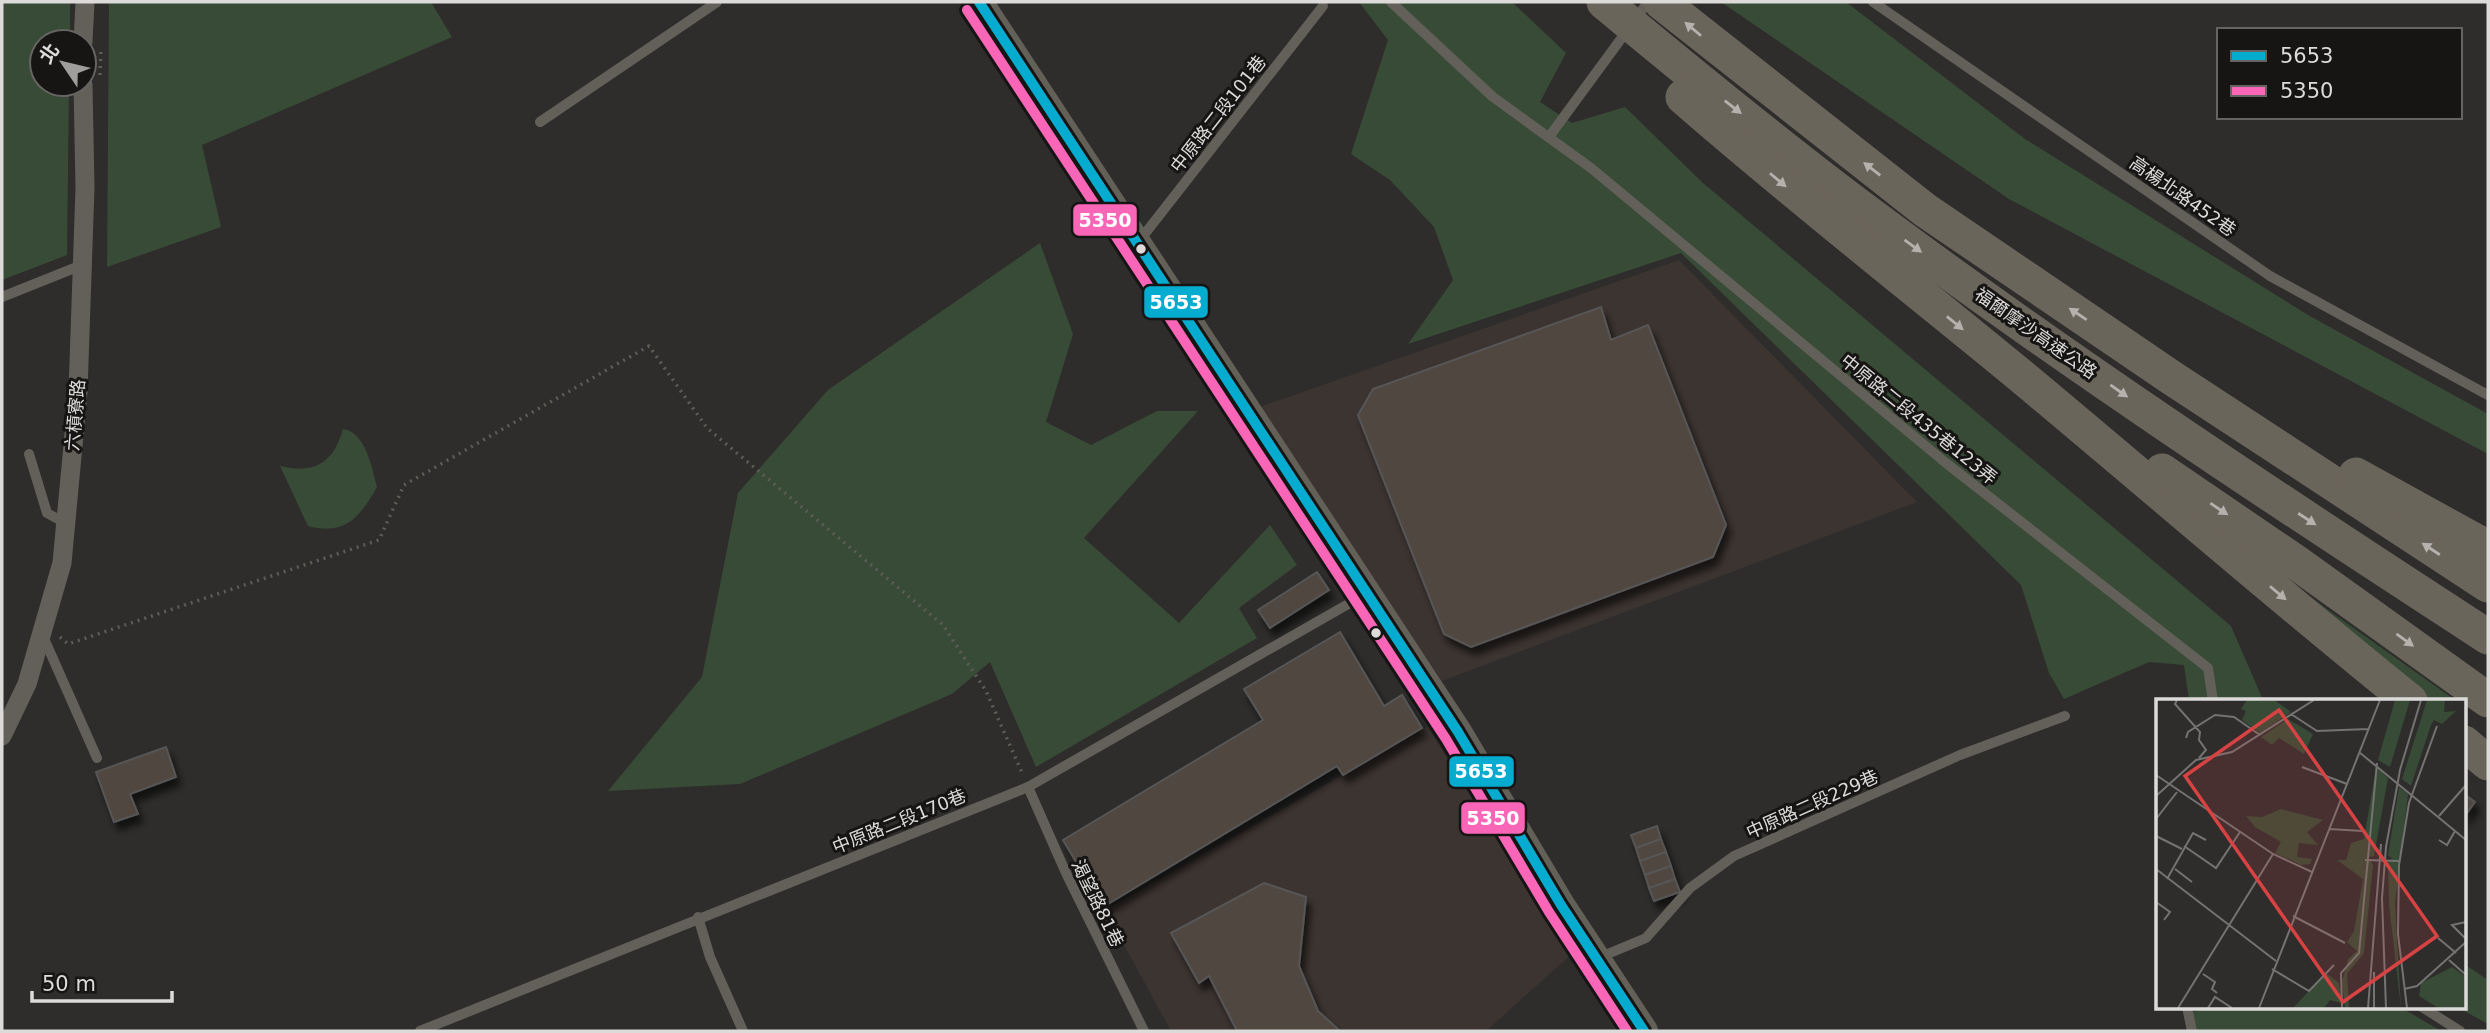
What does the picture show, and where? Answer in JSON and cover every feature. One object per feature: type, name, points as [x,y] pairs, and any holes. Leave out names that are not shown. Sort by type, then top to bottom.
[{"type":"highway","points":[[1583,2],[1679,94],[1783,184],[2020,375],[2314,624],[2408,699]]},
{"type":"highway","name":"福爾摩沙高速公路","points":[[1604,2],[1845,195],[1962,281],[2220,462],[2488,637]]},
{"type":"highway","points":[[1661,2],[1925,210],[2172,378],[2488,585]]},
{"type":"highway","points":[[2020,375],[2297,563],[2486,699]]},
{"type":"highway","points":[[2172,378],[2488,548]]},
{"type":"highway","points":[[2466,745],[2488,763]]},
{"type":"street","points":[[85,2],[89,28]]},
{"type":"street","points":[[979,2],[1458,732],[1596,959],[1644,1031]]},
{"type":"street","name":"六槓寮路","points":[[2,736],[50,631],[62,564],[78,392],[90,98]]},
{"type":"lane","points":[[540,122],[717,2]]},
{"type":"lane","name":"中原路二段435巷123弄","points":[[1391,2],[1493,97],[1591,168],[1946,463],[2208,668],[2213,699]]},
{"type":"lane","points":[[1549,136],[1648,2]]},
{"type":"lane","name":"高楊北路452巷","points":[[1873,2],[2270,276],[2488,395]]},
{"type":"lane","name":"中原路二段101巷","points":[[1138,242],[1323,6]]},
{"type":"lane","points":[[2,297],[82,264]]},
{"type":"lane","points":[[29,454],[47,513],[65,523]]},
{"type":"lane","name":"中原路二段170巷","points":[[420,1031],[698,917],[1028,787],[1367,594]]},
{"type":"lane","points":[[50,631],[97,758]]},
{"type":"lane","name":"中原路二段229巷","points":[[1596,959],[1646,938],[1690,888],[1734,856],[1960,755],[2065,716]]},
{"type":"lane","name":"渴望路81巷","points":[[1028,787],[1066,873],[1144,1031]]},
{"type":"lane","points":[[698,917],[710,957],[743,1031]]},
{"type":"lane","points":[[2187,1009],[2192,1031]]},
{"type":"lane","points":[[2425,1009],[2460,1031]]},
{"type":"path","points":[[50,631],[68,644],[379,540],[404,485],[649,346],[707,428],[943,625],[986,691],[1028,787]]},
{"type":"shaded area","points":[[1679,260],[1917,502],[1442,681],[1257,408]]},
{"type":"shaded area","points":[[1427,727],[1574,952],[1486,1031],[1171,1031],[1105,910]]},
{"type":"green space","points":[[2,2],[70,2],[70,28],[28,28],[28,98],[69,98],[67,255],[2,280]]},
{"type":"green space","points":[[109,2],[431,2],[452,37],[202,145],[221,227],[107,267]]},
{"type":"green space","points":[[1359,2],[1512,2],[1566,53],[1540,102],[1572,123],[1625,107],[1703,183],[2231,626],[2263,699],[2189,699],[2184,665],[2149,662],[2064,699],[2049,673],[2021,585],[1681,253],[1408,344],[1453,280],[1434,227],[1390,180],[1351,154],[1388,40]]},
{"type":"green space","points":[[1721,2],[1846,2],[2025,139],[2308,315],[2488,414],[2488,454],[2009,199]]},
{"type":"green space","points":[[1040,243],[1073,334],[1046,422],[1091,445],[1157,411],[1198,411],[1084,538],[1179,623],[1270,525],[1297,565],[1239,608],[1257,638],[1036,767],[990,662],[952,694],[740,784],[608,791],[702,677],[738,493],[828,390]]},
{"type":"green space","points":[[343,429],[351,432],[363,444],[377,487],[350,522],[332,528],[308,526],[280,466],[303,469],[320,464],[334,451]]},
{"type":"green space","points":[[2251,555],[2454,699],[2426,699]]},
{"type":"green space","points":[[2466,965],[2488,980],[2488,1024],[2461,1009],[2466,1009]]},
{"type":"green space","points":[[2202,1009],[2403,1009],[2441,1031],[2193,1031],[2188,1014]]},
{"type":"building","points":[[1601,307],[1611,340],[1648,325],[1726,525],[1713,557],[1471,647],[1444,634],[1358,415],[1373,389]]},
{"type":"building","points":[[1317,572],[1329,590],[1270,628],[1258,610]]},
{"type":"building","points":[[1340,632],[1384,706],[1402,695],[1422,728],[1343,775],[1337,766],[1103,907],[1063,840],[1263,720],[1244,689]]},
{"type":"building","points":[[166,747],[176,777],[130,794],[138,814],[114,822],[96,772]]},
{"type":"building","points":[[2466,795],[2475,802],[2466,814]]},
{"type":"building","points":[[1657,826],[1661,839],[1636,848],[1631,835]]},
{"type":"building","points":[[1661,839],[1666,852],[1640,861],[1636,848]]},
{"type":"building","points":[[1666,852],[1671,866],[1645,875],[1640,861]]},
{"type":"building","points":[[1671,866],[1675,879],[1649,888],[1645,875]]},
{"type":"building","points":[[1675,879],[1680,892],[1654,901],[1649,888]]},
{"type":"building","points":[[1264,883],[1306,897],[1299,966],[1318,1011],[1340,1031],[1237,1031],[1209,976],[1199,983],[1171,933]]},
{"type":"transit line","name":"5653","points":[[979,2],[1458,732],[1561,905],[1644,1031]]},
{"type":"transit line","name":"5350","points":[[967,10],[1446,739],[1549,912],[1627,1031]]}]
